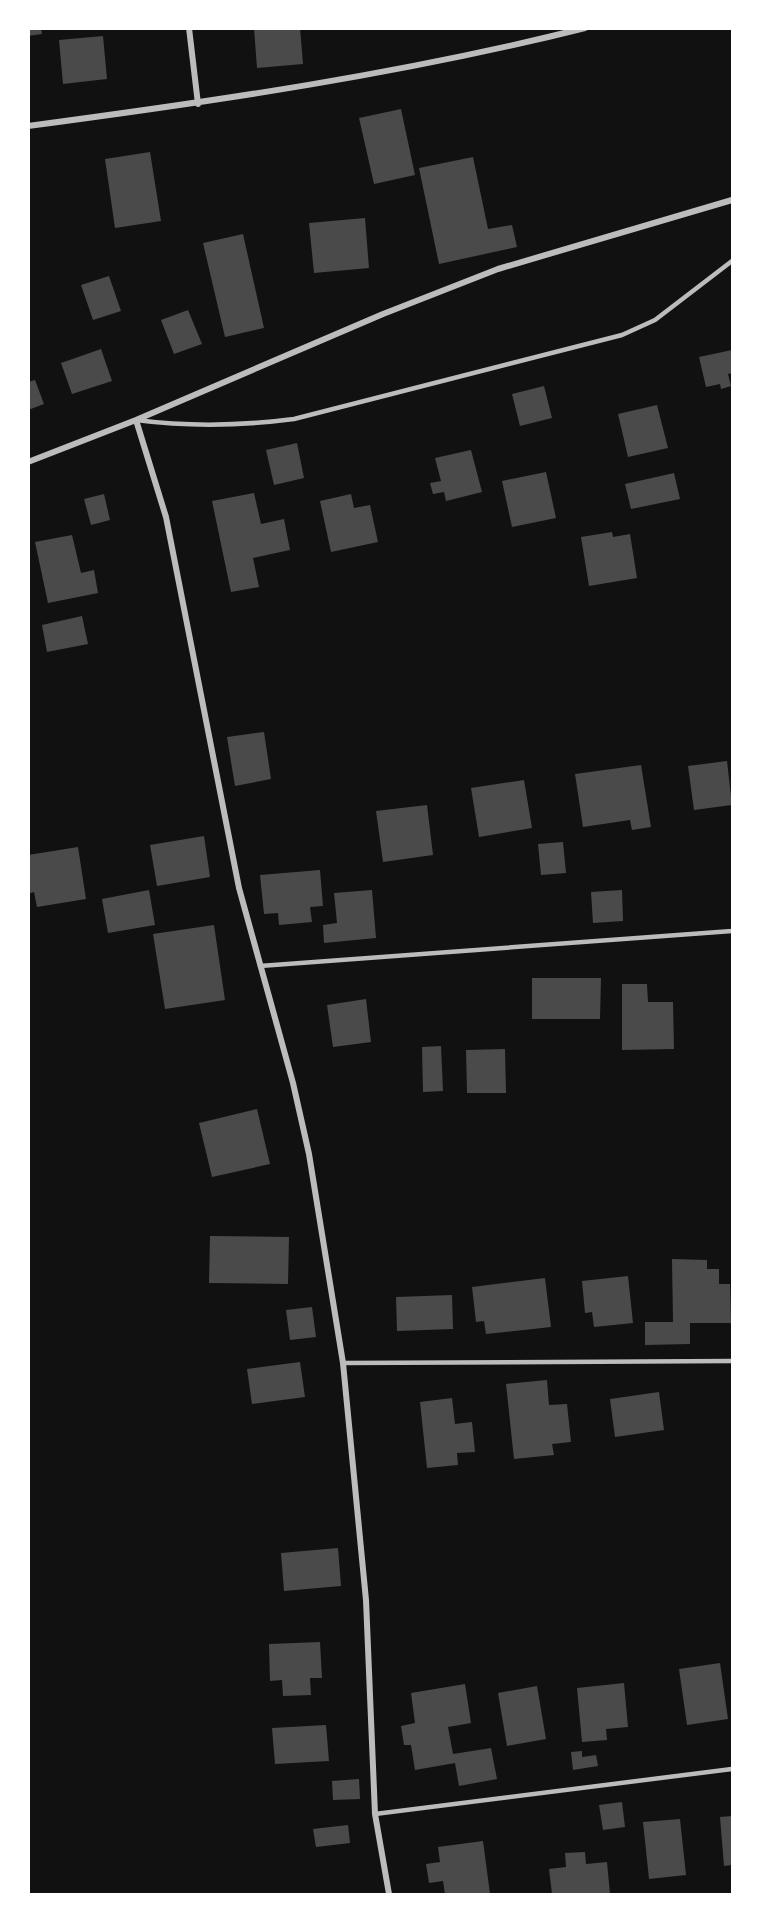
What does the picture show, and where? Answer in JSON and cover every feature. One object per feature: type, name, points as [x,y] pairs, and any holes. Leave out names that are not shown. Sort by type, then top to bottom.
[{"type":"street","points":[[189,28],[198,104]]},
{"type":"street","points":[[28,126],[294,89],[505,48],[585,28]]},
{"type":"street","points":[[28,462],[136,420],[382,314],[498,269],[732,200]]},
{"type":"street","points":[[136,420],[166,517],[239,888],[287,1060],[309,1154],[343,1364],[366,1600],[375,1814],[389,1894]]},
{"type":"lane","points":[[136,420],[182,426],[245,425],[294,418],[611,338],[655,320],[732,261]]},
{"type":"lane","points":[[260,966],[732,931]]},
{"type":"lane","points":[[343,1364],[732,1360]]},
{"type":"lane","points":[[375,1814],[732,1769]]},
{"type":"building","points":[[28,28],[41,28],[42,34],[28,36]]},
{"type":"building","points":[[254,28],[300,28],[303,64],[257,68]]},
{"type":"building","points":[[103,36],[107,79],[63,84],[59,40]]},
{"type":"building","points":[[401,109],[415,175],[374,184],[359,118]]},
{"type":"building","points":[[150,152],[161,221],[115,228],[105,159]]},
{"type":"building","points":[[473,157],[488,229],[512,225],[517,247],[439,264],[419,168]]},
{"type":"building","points":[[365,218],[369,268],[314,273],[309,223]]},
{"type":"building","points":[[243,234],[264,328],[225,337],[203,243]]},
{"type":"building","points":[[109,276],[121,311],[93,320],[81,285]]},
{"type":"building","points":[[188,310],[202,344],[174,354],[161,320]]},
{"type":"building","points":[[101,349],[112,381],[72,394],[61,363]]},
{"type":"building","points":[[732,350],[732,373],[728,374],[731,386],[721,389],[720,384],[706,387],[699,357]]},
{"type":"building","points":[[35,380],[44,404],[28,410],[28,382]]},
{"type":"building","points":[[544,386],[552,418],[520,426],[512,394]]},
{"type":"building","points":[[657,405],[668,448],[628,457],[618,414]]},
{"type":"building","points":[[297,443],[304,478],[274,485],[266,450]]},
{"type":"building","points":[[471,450],[482,492],[446,501],[444,492],[433,494],[430,483],[441,481],[435,458]]},
{"type":"building","points":[[546,472],[556,518],[512,527],[502,481]]},
{"type":"building","points":[[674,473],[680,499],[631,509],[625,484]]},
{"type":"building","points":[[254,493],[261,524],[284,519],[290,550],[253,558],[259,587],[231,592],[212,501]]},
{"type":"building","points":[[104,494],[110,520],[91,525],[84,499]]},
{"type":"building","points":[[351,494],[354,508],[370,505],[378,542],[331,552],[320,501]]},
{"type":"building","points":[[612,532],[613,537],[630,534],[637,578],[589,586],[581,537]]},
{"type":"building","points":[[72,535],[81,573],[94,570],[98,593],[48,603],[35,542]]},
{"type":"building","points":[[82,616],[88,644],[47,652],[42,625]]},
{"type":"building","points":[[264,732],[271,779],[235,786],[227,737]]},
{"type":"building","points":[[727,761],[732,805],[694,810],[688,766]]},
{"type":"building","points":[[641,765],[651,827],[632,830],[630,820],[583,827],[575,774]]},
{"type":"building","points":[[524,780],[532,828],[479,837],[471,788]]},
{"type":"building","points":[[427,805],[433,855],[383,862],[376,811]]},
{"type":"building","points":[[204,836],[210,877],[157,886],[150,845]]},
{"type":"building","points":[[563,842],[566,873],[541,875],[538,844]]},
{"type":"building","points":[[78,847],[86,899],[37,907],[34,892],[28,894],[28,855]]},
{"type":"building","points":[[320,870],[323,906],[310,907],[312,922],[279,925],[278,913],[264,914],[260,875]]},
{"type":"building","points":[[149,890],[155,925],[108,933],[102,899]]},
{"type":"building","points":[[372,890],[376,938],[324,943],[323,925],[337,923],[334,893]]},
{"type":"building","points":[[622,890],[623,921],[593,923],[591,892]]},
{"type":"building","points":[[214,925],[225,1000],[165,1009],[153,934]]},
{"type":"building","points":[[532,978],[601,978],[600,1019],[532,1019]]},
{"type":"building","points":[[622,984],[647,984],[648,1002],[673,1002],[674,1049],[622,1050]]},
{"type":"building","points":[[366,999],[371,1042],[333,1047],[327,1005]]},
{"type":"building","points":[[441,1046],[443,1091],[423,1092],[422,1047]]},
{"type":"building","points":[[505,1049],[506,1093],[467,1093],[466,1050]]},
{"type":"building","points":[[257,1109],[270,1164],[212,1177],[199,1123]]},
{"type":"building","points":[[210,1236],[289,1237],[288,1284],[209,1283]]},
{"type":"building","points":[[672,1259],[707,1260],[707,1269],[719,1269],[719,1284],[730,1284],[731,1323],[690,1323],[690,1344],[645,1345],[645,1322],[673,1322]]},
{"type":"building","points":[[628,1276],[633,1323],[594,1327],[592,1312],[585,1313],[582,1281]]},
{"type":"building","points":[[545,1278],[551,1327],[486,1334],[484,1321],[476,1322],[472,1287]]},
{"type":"building","points":[[452,1295],[453,1329],[397,1331],[396,1297]]},
{"type":"building","points":[[312,1307],[316,1337],[290,1340],[286,1310]]},
{"type":"building","points":[[300,1362],[305,1397],[252,1404],[247,1369]]},
{"type":"building","points":[[547,1380],[549,1405],[567,1404],[571,1442],[552,1444],[554,1455],[514,1459],[506,1384]]},
{"type":"building","points":[[659,1392],[664,1430],[615,1437],[610,1399]]},
{"type":"building","points":[[452,1398],[455,1424],[472,1422],[475,1452],[457,1453],[458,1465],[427,1468],[420,1402]]},
{"type":"building","points":[[338,1548],[341,1586],[284,1591],[281,1553]]},
{"type":"building","points":[[320,1642],[322,1678],[310,1678],[311,1695],[283,1696],[282,1680],[270,1681],[269,1644]]},
{"type":"building","points":[[720,1663],[728,1719],[687,1725],[679,1669]]},
{"type":"building","points":[[624,1683],[628,1727],[606,1729],[607,1740],[582,1742],[577,1688]]},
{"type":"building","points":[[465,1684],[471,1723],[448,1727],[453,1754],[491,1748],[497,1779],[459,1786],[455,1763],[415,1770],[411,1745],[404,1745],[401,1726],[415,1723],[411,1693]]},
{"type":"building","points":[[537,1686],[546,1739],[507,1746],[498,1693]]},
{"type":"building","points":[[326,1725],[329,1761],[275,1764],[272,1728]]},
{"type":"building","points":[[582,1751],[582,1757],[596,1755],[598,1766],[573,1770],[571,1752]]},
{"type":"building","points":[[359,1779],[360,1799],[333,1800],[332,1781]]},
{"type":"building","points":[[622,1802],[625,1827],[603,1830],[599,1805]]},
{"type":"building","points":[[732,1816],[732,1865],[724,1866],[720,1817]]},
{"type":"building","points":[[680,1819],[686,1875],[649,1879],[643,1822]]},
{"type":"building","points":[[348,1825],[350,1843],[316,1847],[313,1829]]},
{"type":"building","points":[[483,1841],[490,1894],[445,1894],[443,1881],[429,1883],[426,1864],[440,1862],[438,1847]]},
{"type":"building","points":[[585,1852],[586,1864],[607,1862],[610,1894],[552,1894],[549,1869],[566,1867],[565,1853]]}]
